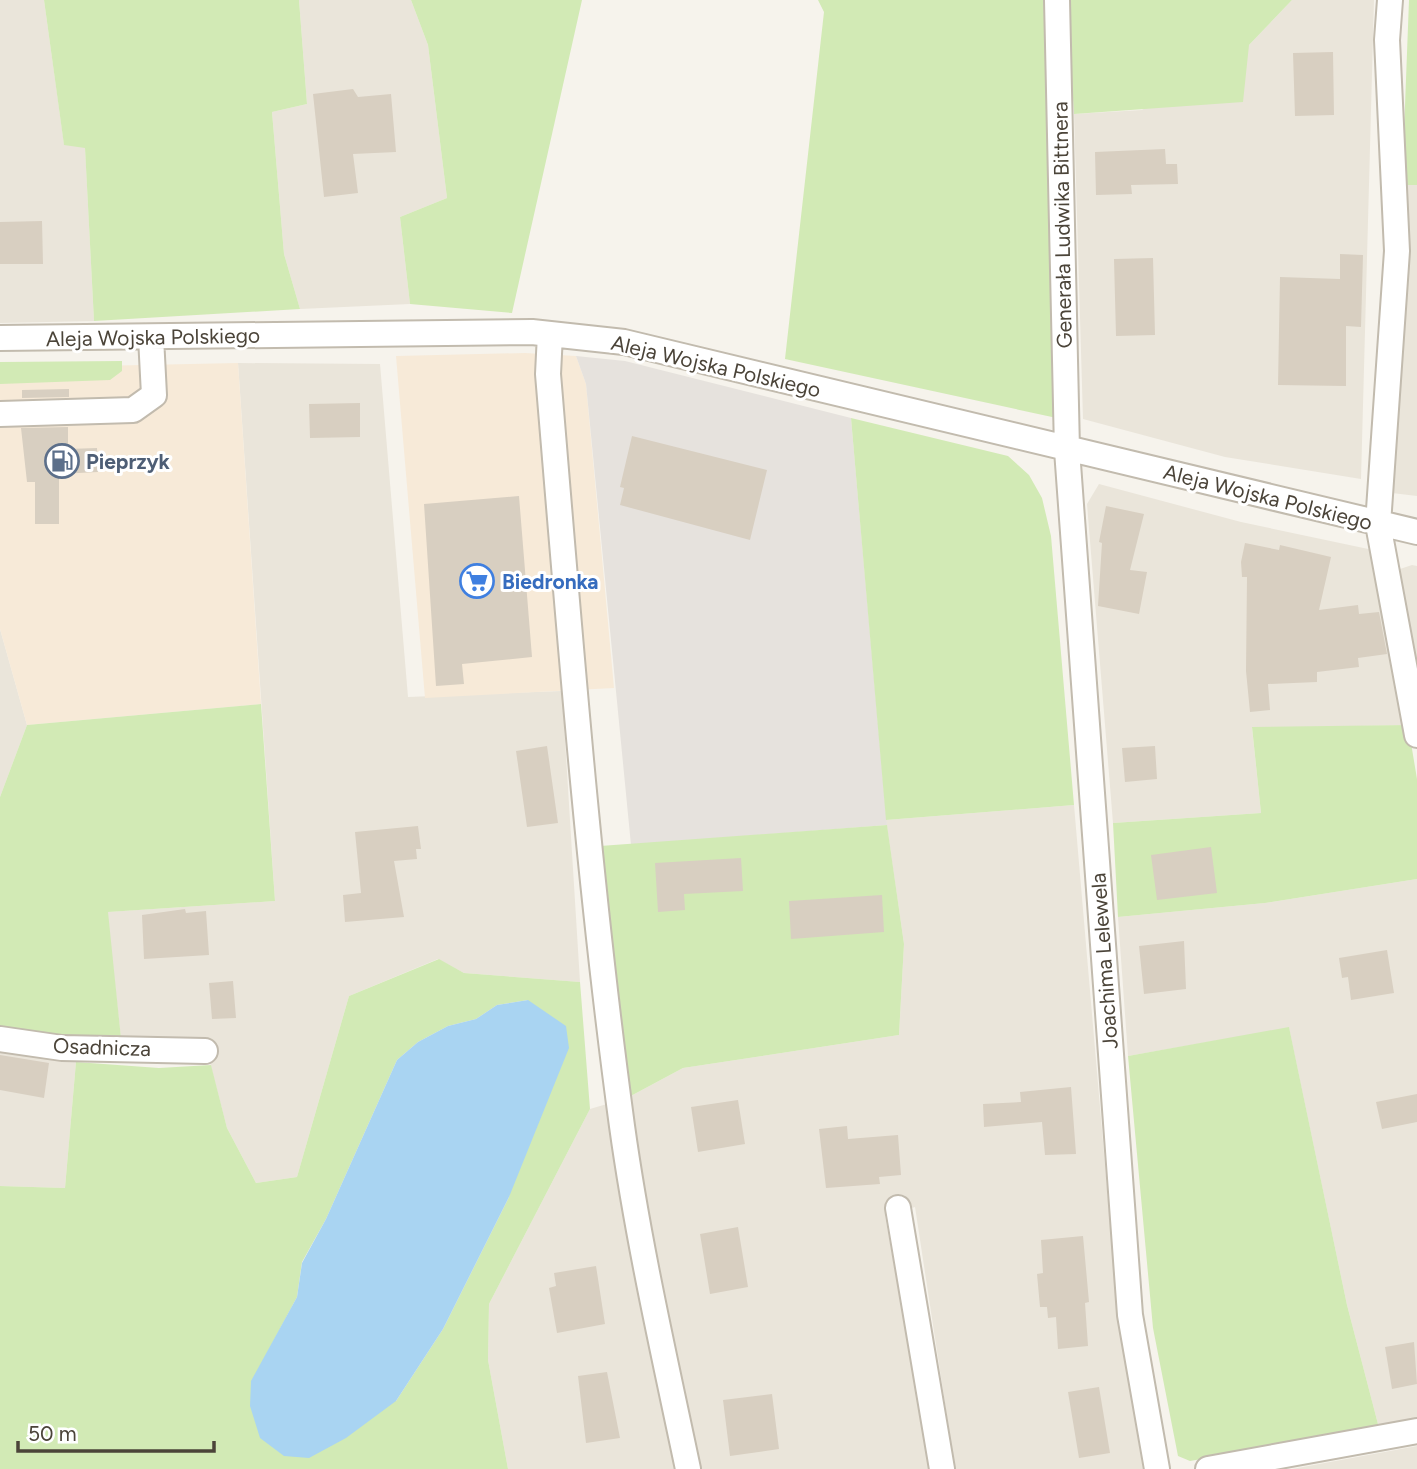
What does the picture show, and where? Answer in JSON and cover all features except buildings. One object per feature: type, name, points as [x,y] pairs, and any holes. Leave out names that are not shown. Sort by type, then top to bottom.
[{"type":"street","name":"Generała Ludwika Bittnera","points":[[1057,0],[1067,450]]},
{"type":"street","points":[[1390,0],[1387,40],[1396,251],[1378,524],[1417,735]]},
{"type":"street","name":"Aleja Wojska Polskiego","points":[[0,338],[550,334],[624,342],[1417,532]]},
{"type":"street","points":[[550,334],[548,374],[574,687],[621,1113],[644,1255],[688,1469]]},
{"type":"street","points":[[0,414],[133,410],[154,395],[151,337]]},
{"type":"street","name":"Joachima Lelewela","points":[[1067,450],[1130,1315],[1157,1469]]},
{"type":"street","name":"Osadnicza","points":[[0,1039],[62,1048],[205,1051]]},
{"type":"street","points":[[898,1208],[942,1469]]},
{"type":"street","points":[[1208,1469],[1417,1431]]},
{"type":"shaded area","points":[[0,0],[44,0],[64,144],[85,147],[94,321],[0,323]]},
{"type":"shaded area","points":[[299,0],[411,0],[428,45],[447,198],[400,217],[410,304],[300,309],[284,254],[272,112],[307,104]]},
{"type":"shaded area","points":[[1292,0],[1374,0],[1361,479],[1225,457],[1083,419],[1074,114],[1142,110],[1249,45]]},
{"type":"shaded area","points":[[1402,185],[1417,185],[1417,496],[1392,493]]},
{"type":"shaded area","points":[[525,353],[576,356],[586,384],[614,688],[425,698],[396,356]]},
{"type":"shaded area","points":[[576,356],[625,361],[851,418],[887,825],[631,845],[586,384]]},
{"type":"shaded area","points":[[238,363],[380,364],[408,697],[562,691],[580,982],[464,973],[438,959],[349,996],[297,1177],[256,1183],[227,1128],[204,1040],[122,1048],[107,912],[275,901]]},
{"type":"shaded area","points":[[238,363],[261,704],[27,725],[0,629],[0,368]]},
{"type":"shaded area","points":[[1099,484],[1241,522],[1373,550],[1408,725],[1252,728],[1261,813],[1113,823],[1087,504]]},
{"type":"shaded area","points":[[1417,566],[1417,669],[1400,569]]},
{"type":"shaded area","points":[[0,629],[27,725],[0,797]]},
{"type":"shaded area","points":[[1074,805],[1118,1316],[1143,1469],[955,1469],[915,1207],[885,1216],[931,1469],[508,1469],[488,1360],[489,1304],[590,1109],[627,1098],[683,1068],[899,1035],[904,944],[886,820]]},
{"type":"shaded area","points":[[1417,879],[1417,1420],[1379,1428],[1347,1305],[1289,1028],[1128,1056],[1118,917],[1265,903]]},
{"type":"shaded area","points":[[0,1050],[76,1062],[65,1188],[0,1186]]},
{"type":"shaded area","points":[[1417,1446],[1417,1469],[1292,1469]]},
{"type":"green space","points":[[44,0],[299,0],[307,104],[272,112],[284,254],[300,309],[94,321],[85,148],[64,145]]},
{"type":"green space","points":[[411,0],[582,0],[512,313],[410,304],[400,217],[447,198],[428,45]]},
{"type":"green space","points":[[818,0],[1047,0],[1066,420],[785,359],[824,12]]},
{"type":"green space","points":[[1067,0],[1292,0],[1249,45],[1243,102],[1074,114]]},
{"type":"green space","points":[[1409,0],[1417,0],[1417,185],[1402,185]]},
{"type":"green space","points":[[122,361],[122,371],[110,380],[0,384],[0,362]]},
{"type":"green space","points":[[851,418],[1008,456],[1029,475],[1042,498],[1051,536],[1074,805],[886,820]]},
{"type":"green space","points":[[261,704],[275,901],[108,912],[122,1048],[0,1034],[0,797],[27,725]]},
{"type":"green space","points":[[1408,725],[1417,779],[1417,879],[1265,903],[1118,917],[1113,823],[1261,813],[1252,727]]},
{"type":"green space","points":[[887,825],[904,944],[899,1035],[683,1068],[627,1098],[600,846]]},
{"type":"green space","points":[[439,959],[464,973],[580,982],[590,1109],[489,1304],[488,1360],[508,1469],[0,1469],[0,1186],[65,1188],[76,1062],[159,1068],[211,1065],[227,1128],[256,1183],[297,1177],[349,996]],"holes":[[[528,1000],[509,1197],[443,1329],[396,1401],[252,1381],[297,1297],[302,1262],[326,1219],[397,1060],[418,1042],[448,1026],[476,1019],[497,1005]]]},
{"type":"green space","points":[[1289,1027],[1347,1305],[1379,1428],[1190,1461],[1178,1456],[1153,1328],[1128,1056]]},
{"type":"water","points":[[528,1000],[566,1026],[569,1048],[509,1197],[443,1329],[396,1401],[346,1438],[309,1458],[284,1456],[260,1438],[250,1406],[251,1381],[297,1297],[302,1263],[326,1219],[397,1060],[418,1042],[448,1026],[476,1019],[497,1005]]},
{"type":"place","name":"Pieprzyk","points":[[62,461]]},
{"type":"place","name":"Biedronka","points":[[477,581]]}]
